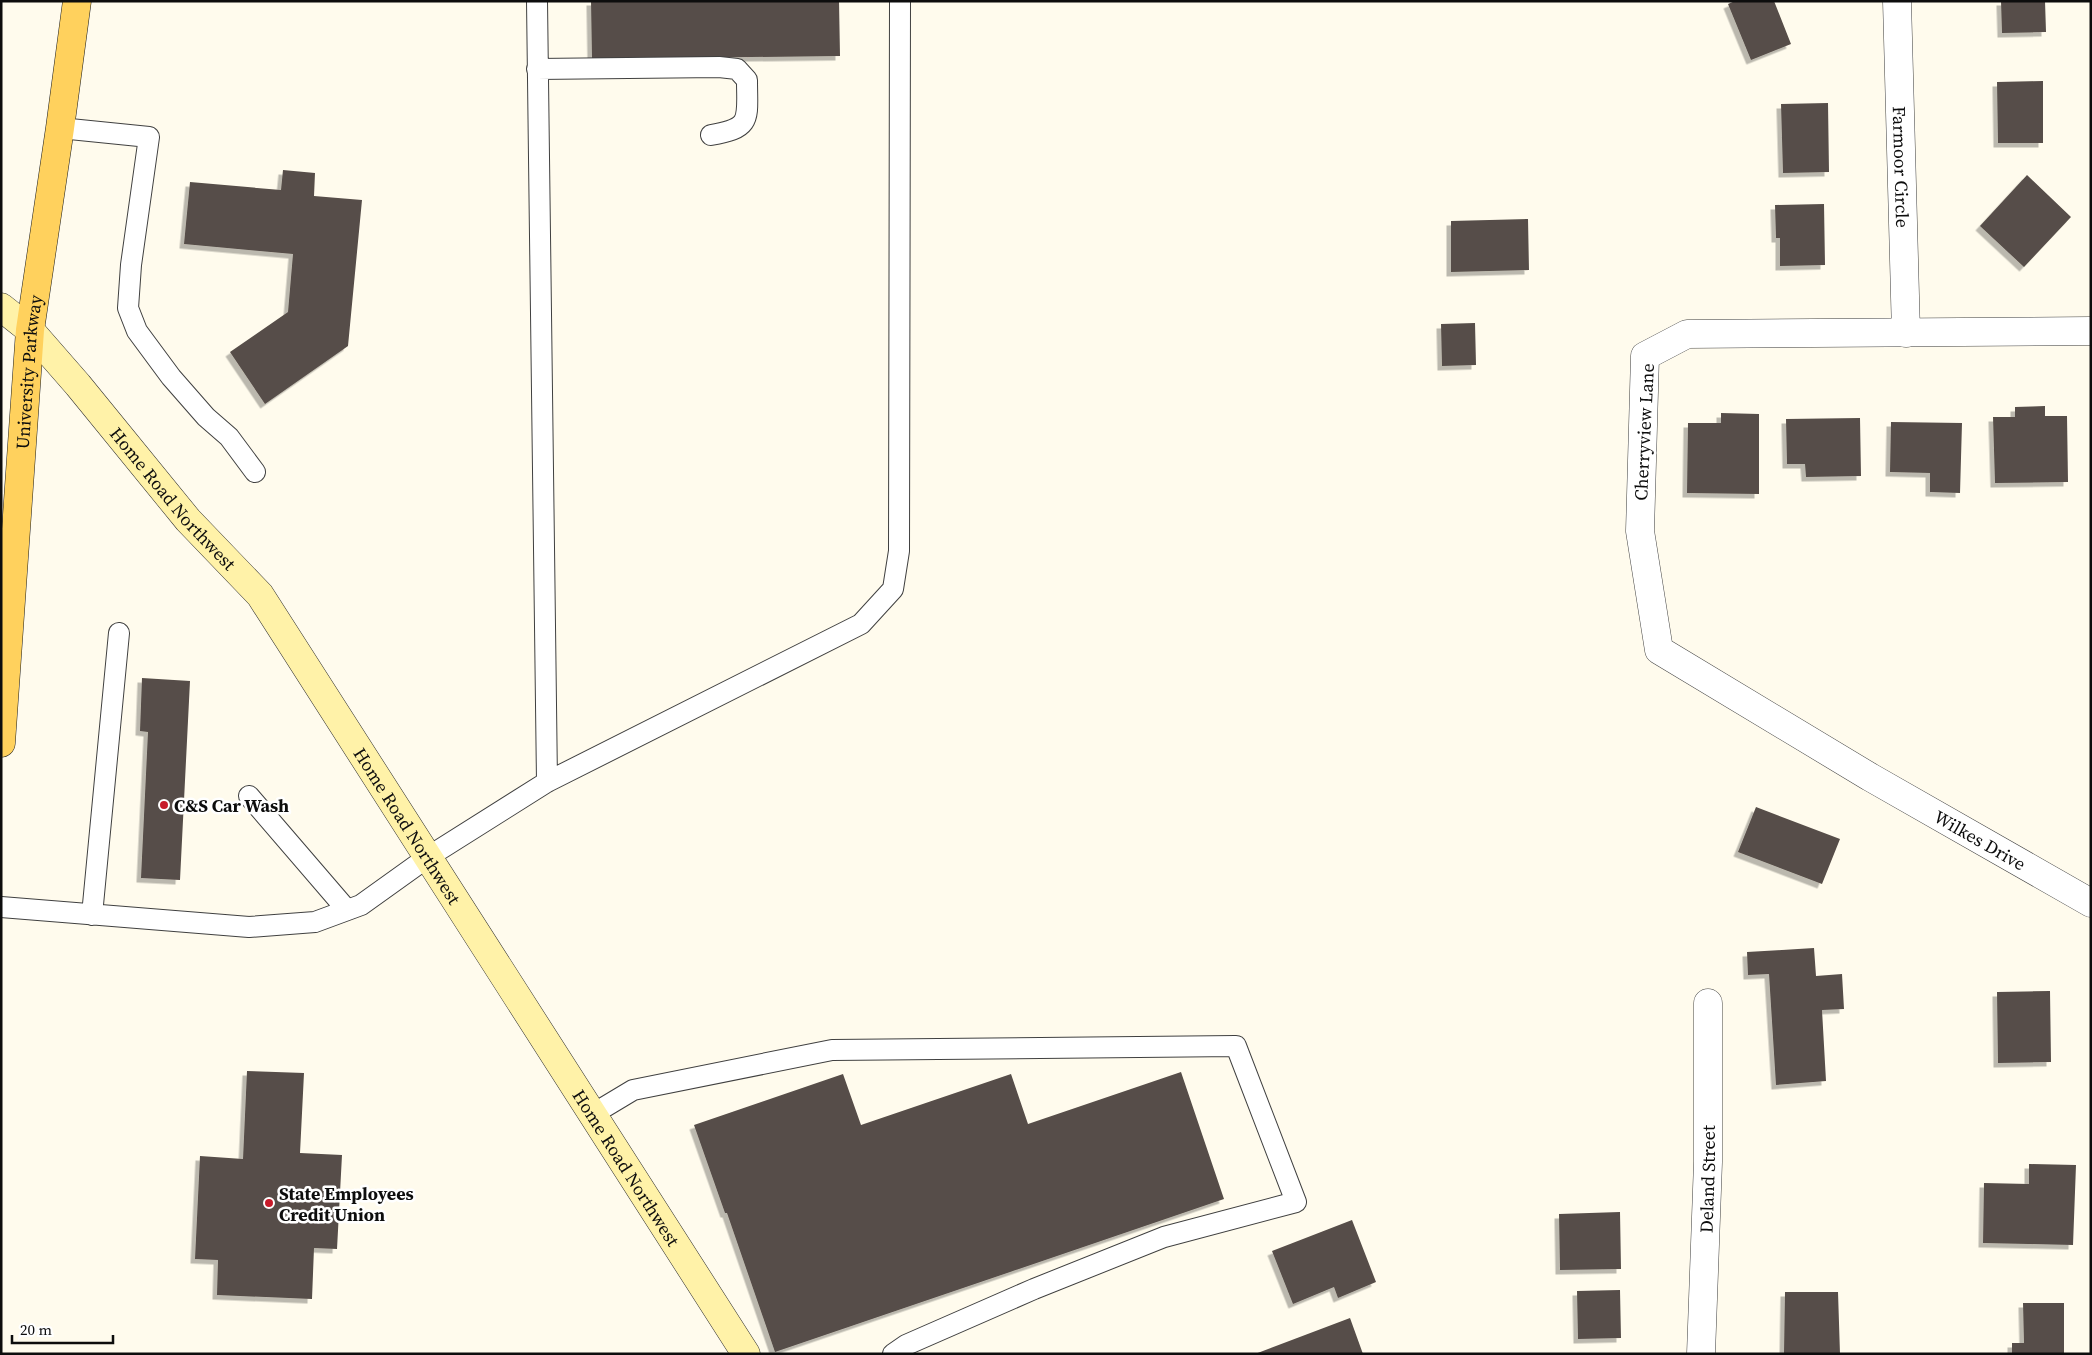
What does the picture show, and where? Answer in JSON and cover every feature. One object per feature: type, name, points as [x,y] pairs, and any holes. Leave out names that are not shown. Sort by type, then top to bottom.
[{"type":"main road","name":"University Parkway","points":[[1,743],[30,330],[77,1]]},
{"type":"street","name":"Farmoor Circle","points":[[1897,1],[1906,333]]},
{"type":"street","name":"Home Road Northwest","points":[[1,307],[30,330],[78,385],[188,520],[260,595],[746,1354]]},
{"type":"street","name":"Cherryview Lane","points":[[1870,777],[1659,650],[1640,530],[1645,356],[1687,334],[2091,331]]},
{"type":"street","name":"Wilkes Drive","points":[[1870,777],[2091,903]]},
{"type":"street","name":"Deland Street","points":[[1701,1354],[1708,1162],[1708,1004]]},
{"type":"lane","points":[[537,1],[548,782]]},
{"type":"lane","points":[[1,907],[248,927],[315,922],[361,905],[428,857],[548,782],[861,624],[892,589],[899,551],[900,1]]},
{"type":"lane","points":[[537,69],[719,67],[737,69],[747,80],[747,113],[745,120],[741,127],[732,132],[711,135]]},
{"type":"lane","points":[[60,128],[149,137],[131,265],[128,308],[137,331],[171,377],[206,417],[229,437],[255,472]]},
{"type":"lane","points":[[92,915],[119,633]]},
{"type":"lane","points":[[250,796],[346,910]]},
{"type":"lane","points":[[593,1114],[634,1090],[832,1050],[1236,1046],[1296,1202],[1164,1237],[1034,1289],[906,1345],[892,1354]]},
{"type":"building","points":[[591,1],[839,1],[840,56],[592,59]]},
{"type":"building","points":[[1735,1],[1774,1],[1791,44],[1751,60],[1728,4]]},
{"type":"building","points":[[2001,1],[2045,1],[2046,32],[2002,33]]},
{"type":"building","points":[[2043,81],[2043,143],[1998,143],[1997,82]]},
{"type":"building","points":[[1828,103],[1829,172],[1783,173],[1781,104]]},
{"type":"building","points":[[283,170],[315,173],[314,196],[362,200],[348,346],[265,404],[230,352],[288,312],[293,254],[184,244],[190,182],[281,190]]},
{"type":"building","points":[[2027,175],[2071,217],[2024,267],[1980,226]]},
{"type":"building","points":[[1824,204],[1825,265],[1780,266],[1780,238],[1776,238],[1775,205]]},
{"type":"building","points":[[1528,219],[1529,270],[1451,272],[1451,221]]},
{"type":"building","points":[[1475,323],[1476,365],[1442,366],[1441,324]]},
{"type":"building","points":[[2045,406],[2045,416],[2067,416],[2068,482],[1995,483],[1993,417],[2015,417],[2015,407]]},
{"type":"building","points":[[1721,413],[1759,414],[1759,494],[1687,493],[1688,423],[1721,423]]},
{"type":"building","points":[[1860,418],[1861,476],[1806,477],[1805,464],[1787,464],[1786,419]]},
{"type":"building","points":[[1891,422],[1962,423],[1960,493],[1930,492],[1930,473],[1890,472]]},
{"type":"building","name":"C&S Car Wash","points":[[142,678],[190,681],[180,880],[141,878],[148,732],[140,731]]},
{"type":"building","points":[[1756,807],[1840,839],[1822,884],[1738,852]]},
{"type":"building","points":[[1814,948],[1816,976],[1842,974],[1844,1009],[1822,1010],[1826,1081],[1776,1085],[1769,974],[1748,975],[1747,952]]},
{"type":"building","points":[[2050,991],[2051,1062],[1998,1063],[1997,992]]},
{"type":"building","name":"State Employees Credit Union","points":[[247,1071],[304,1073],[300,1153],[342,1155],[337,1249],[314,1248],[312,1299],[217,1295],[218,1260],[195,1259],[200,1156],[243,1159]]},
{"type":"building","points":[[1181,1072],[1224,1199],[775,1352],[727,1213],[725,1213],[694,1125],[843,1074],[861,1125],[1011,1074],[1028,1124]]},
{"type":"building","points":[[2029,1164],[2076,1165],[2073,1245],[1983,1243],[1984,1183],[2029,1184]]},
{"type":"building","points":[[1620,1212],[1621,1269],[1560,1270],[1559,1214]]},
{"type":"building","points":[[1352,1220],[1376,1282],[1338,1298],[1334,1287],[1293,1304],[1272,1251]]},
{"type":"building","points":[[1620,1290],[1621,1338],[1578,1339],[1577,1291]]},
{"type":"building","points":[[1785,1292],[1838,1292],[1840,1354],[1784,1353]]},
{"type":"building","points":[[2023,1303],[2064,1303],[2064,1354],[2012,1354],[2012,1343],[2024,1343]]},
{"type":"building","points":[[1350,1318],[1363,1354],[1255,1354]]},
{"type":"place","name":"C&S Car Wash","points":[[164,805]]},
{"type":"place","name":"State Employees Credit Union","points":[[269,1203]]}]
